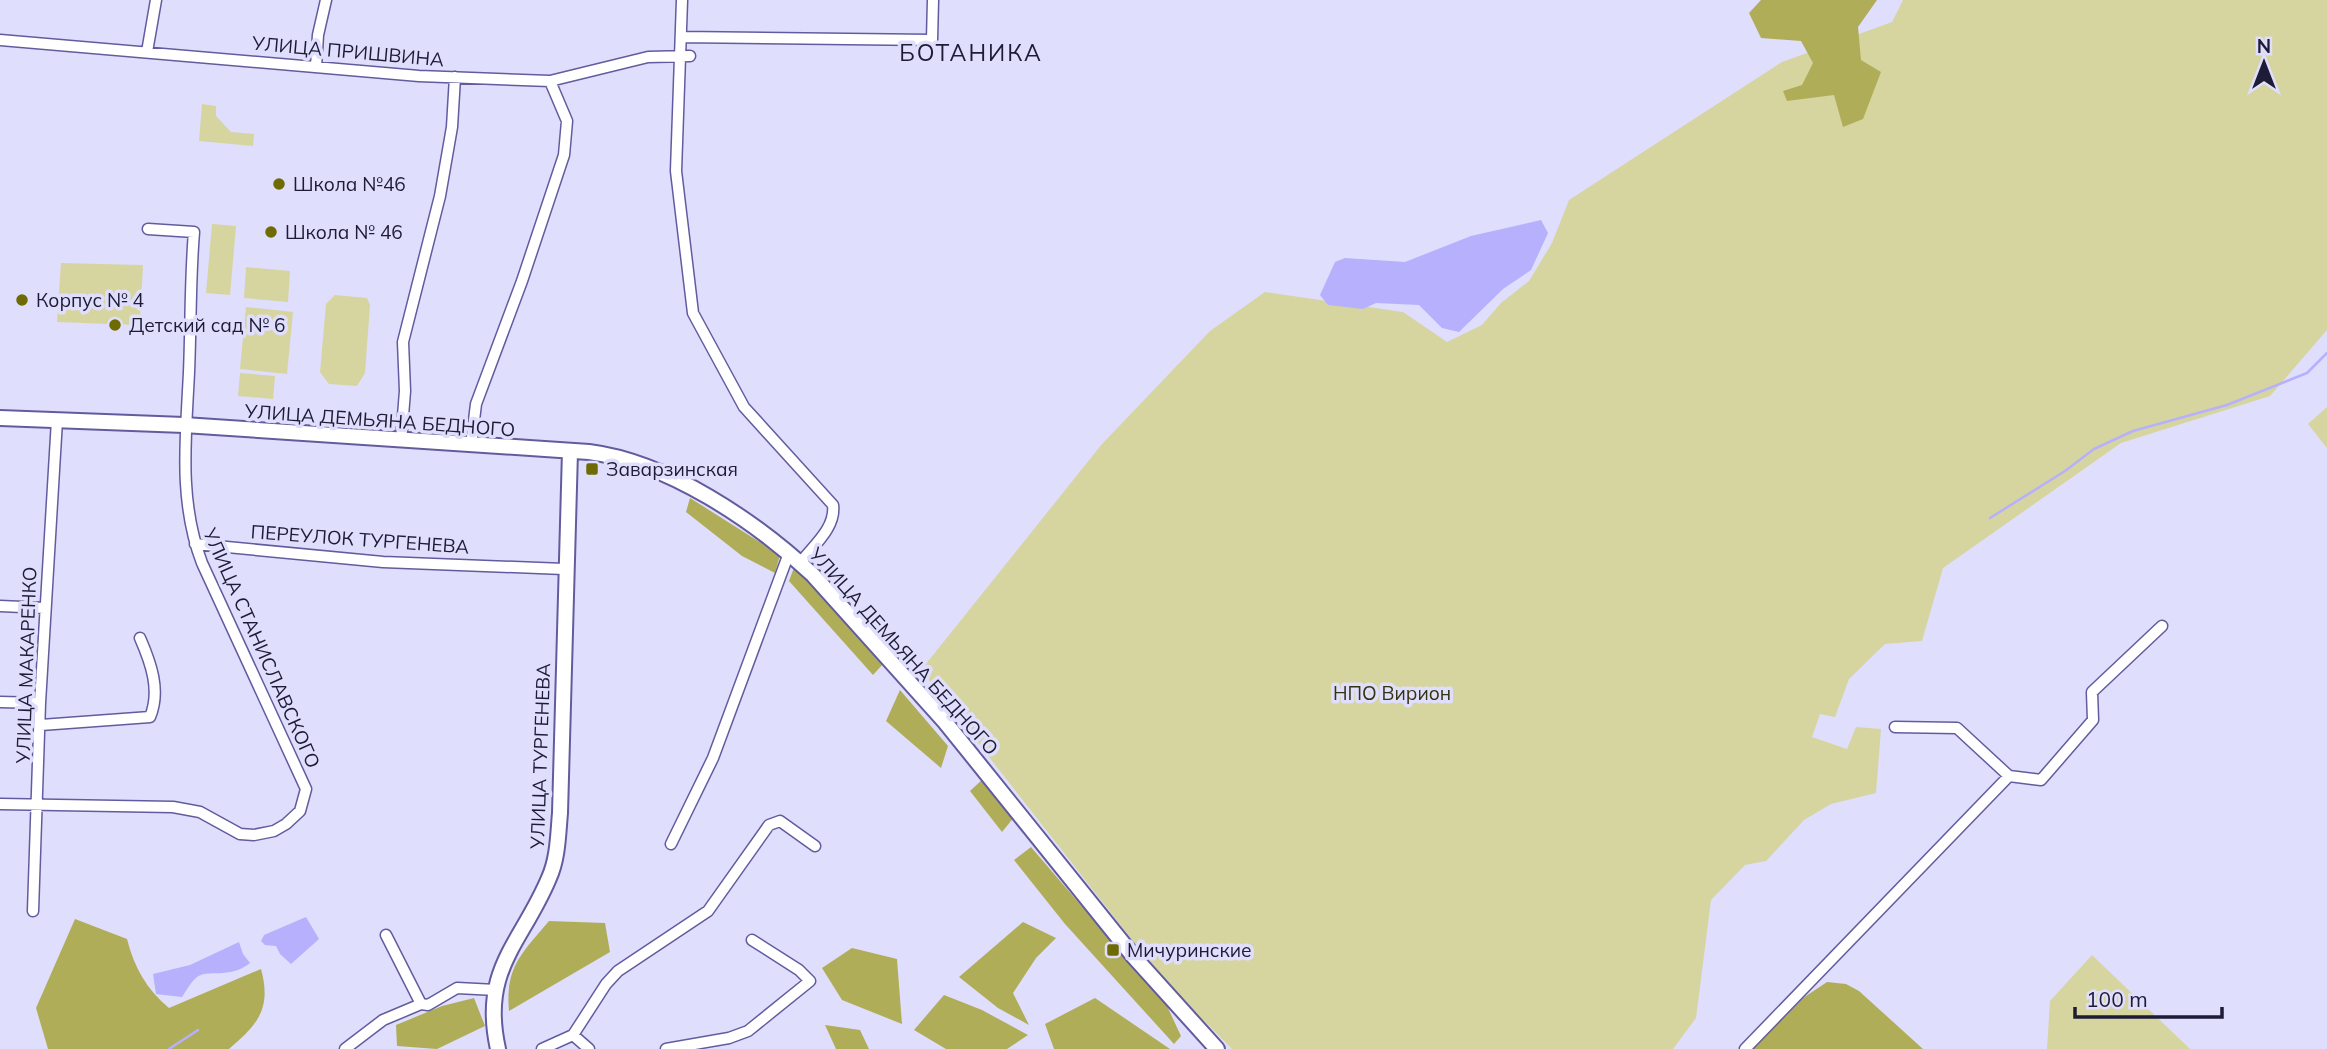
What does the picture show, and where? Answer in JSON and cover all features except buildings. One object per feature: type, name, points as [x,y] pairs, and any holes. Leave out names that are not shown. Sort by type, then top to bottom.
[{"type":"street","points":[[146,52],[156,0]]},
{"type":"street","points":[[316,67],[318,35],[326,0]]},
{"type":"street","points":[[671,845],[713,758],[794,558],[831,525],[835,516],[833,505],[744,407],[693,313],[676,171],[685,56],[681,37],[682,0]]},
{"type":"street","points":[[681,37],[932,40],[933,0]]},
{"type":"street","name":"УЛИЦА ПРИШВИНА","points":[[0,40],[316,67],[550,81],[648,57],[685,56]]},
{"type":"street","points":[[401,441],[405,391],[403,342],[440,196],[452,127],[455,77]]},
{"type":"street","points":[[471,445],[476,404],[522,281],[564,155],[567,121],[550,81]]},
{"type":"street","name":"УЛИЦА СТАНИСЛАВСКОГО","points":[[38,804],[68,807],[173,807],[200,812],[240,834],[254,835],[274,831],[286,824],[300,811],[306,789],[195,544],[186,497],[184,425],[194,232],[148,229]]},
{"type":"street","name":"УЛИЦА ДЕМЬЯНА БЕДНОГО","points":[[0,418],[184,425],[570,451],[629,459],[667,475],[736,516],[794,558],[938,713],[1134,957],[1217,1049]]},
{"type":"street","name":"УЛИЦА МАКАРЕНКО","points":[[33,911],[40,703],[57,420]]},
{"type":"street","name":"УЛИЦА ТУРГЕНЕВА","points":[[498,1049],[493,1001],[495,990],[516,936],[551,876],[556,852],[560,813],[570,451]]},
{"type":"street","name":"ПЕРЕУЛОК ТУРГЕНЕВА","points":[[195,544],[383,562],[565,569]]},
{"type":"street","points":[[0,606],[45,608]]},
{"type":"street","points":[[1895,727],[1957,728],[2009,776],[2041,780],[2093,720],[2092,692],[2162,626]]},
{"type":"street","points":[[41,725],[150,717],[155,687],[149,658],[140,638]]},
{"type":"street","points":[[0,702],[40,703]]},
{"type":"street","points":[[1745,1049],[2009,776]]},
{"type":"street","points":[[0,804],[38,804]]},
{"type":"street","points":[[542,1049],[573,1035],[606,984],[618,971],[708,911],[769,825],[779,821],[815,846]]},
{"type":"street","points":[[386,935],[421,1004]]},
{"type":"street","points":[[666,1049],[729,1038],[748,1031],[810,981],[799,970],[752,940]]},
{"type":"street","points":[[345,1049],[383,1020],[421,1004],[428,1005],[457,988],[495,990]]},
{"type":"street","points":[[573,1035],[589,1049]]},
{"type":"green space","name":"НПО Вирион","points":[[1903,0],[2327,0],[2327,330],[2270,396],[2121,443],[1943,568],[1922,641],[1885,644],[1849,679],[1835,717],[1820,714],[1812,737],[1847,749],[1856,727],[1881,729],[1876,793],[1831,804],[1804,820],[1766,861],[1745,865],[1711,900],[1696,1018],[1673,1049],[1232,1049],[1161,977],[921,670],[1102,444],[1210,331],[1265,292],[1403,312],[1447,342],[1482,325],[1501,303],[1529,281],[1552,243],[1569,200],[1782,62],[1892,22]]},
{"type":"green space","points":[[202,104],[216,106],[216,116],[231,132],[254,134],[253,146],[199,141]]},
{"type":"green space","points":[[212,224],[236,226],[230,295],[206,293]]},
{"type":"green space","points":[[61,263],[143,265],[140,320],[137,325],[57,322]]},
{"type":"green space","points":[[246,267],[290,271],[288,302],[244,298]]},
{"type":"green space","points":[[335,295],[367,298],[370,305],[365,373],[357,386],[329,384],[320,372],[326,304]]},
{"type":"green space","points":[[246,307],[293,312],[287,374],[240,369]]},
{"type":"green space","points":[[240,373],[275,376],[273,399],[238,396]]},
{"type":"green space","points":[[2327,407],[2327,448],[2308,424]]},
{"type":"green space","points":[[2092,955],[2190,1049],[2047,1049],[2050,1001]]},
{"type":"shaded area","points":[[1761,0],[1877,0],[1858,27],[1861,60],[1881,72],[1863,119],[1843,127],[1834,95],[1787,101],[1783,91],[1802,85],[1813,63],[1801,41],[1761,38],[1749,13]]},
{"type":"shaded area","points":[[1541,220],[1548,233],[1531,270],[1503,289],[1459,332],[1442,328],[1419,305],[1376,303],[1363,309],[1328,305],[1320,295],[1335,262],[1345,258],[1405,262],[1471,236]]},
{"type":"shaded area","points":[[690,498],[780,555],[775,573],[742,556],[686,512]]},
{"type":"shaded area","points":[[795,565],[865,637],[883,664],[873,675],[789,581]]},
{"type":"shaded area","points":[[900,690],[948,746],[941,768],[886,721]]},
{"type":"shaded area","points":[[984,778],[1015,816],[1002,832],[970,791]]},
{"type":"shaded area","points":[[1031,847],[1167,1006],[1181,1036],[1174,1044],[1065,924],[1014,860]]},
{"type":"shaded area","points":[[306,917],[319,939],[291,964],[276,946],[265,945],[261,941],[264,935]]},
{"type":"shaded area","points":[[75,919],[127,939],[142,977],[154,994],[169,1008],[261,969],[265,995],[260,1015],[229,1049],[48,1049],[36,1008]]},
{"type":"shaded area","points":[[549,921],[605,923],[610,952],[509,1011],[510,983],[517,962]]},
{"type":"shaded area","points":[[1023,922],[1056,938],[1036,958],[1013,993],[1029,1025],[998,1008],[959,977]]},
{"type":"shaded area","points":[[239,942],[250,963],[227,973],[200,975],[182,997],[156,994],[153,974],[190,965]]},
{"type":"shaded area","points":[[852,948],[897,959],[902,1024],[842,1000],[822,968]]},
{"type":"shaded area","points":[[1827,982],[1846,984],[1859,991],[1923,1049],[1753,1049],[1803,998]]},
{"type":"shaded area","points":[[944,995],[982,1010],[1028,1035],[1007,1049],[946,1049],[914,1030]]},
{"type":"shaded area","points":[[474,998],[485,1026],[437,1049],[397,1046],[396,1025],[442,1006]]},
{"type":"shaded area","points":[[1095,998],[1170,1049],[1054,1049],[1045,1024]]},
{"type":"shaded area","points":[[825,1025],[860,1030],[869,1049],[836,1049]]},
{"type":"waterway","points":[[1990,518],[2065,471],[2094,449],[2133,431],[2227,405],[2307,373],[2327,353]]},
{"type":"waterway","points":[[169,1049],[198,1030]]},
{"type":"place","name":"Школа №46","points":[[279,184]]},
{"type":"place","name":"Школа № 46","points":[[271,232]]},
{"type":"place","name":"Корпус № 4","points":[[22,300]]},
{"type":"place","name":"Детский сад № 6","points":[[115,325]]},
{"type":"place","name":"Заварзинская","points":[[592,469]]},
{"type":"place","name":"Мичуринские","points":[[1113,950]]},
{"type":"district","name":"БОТАНИКА","points":[[971,53]]}]
